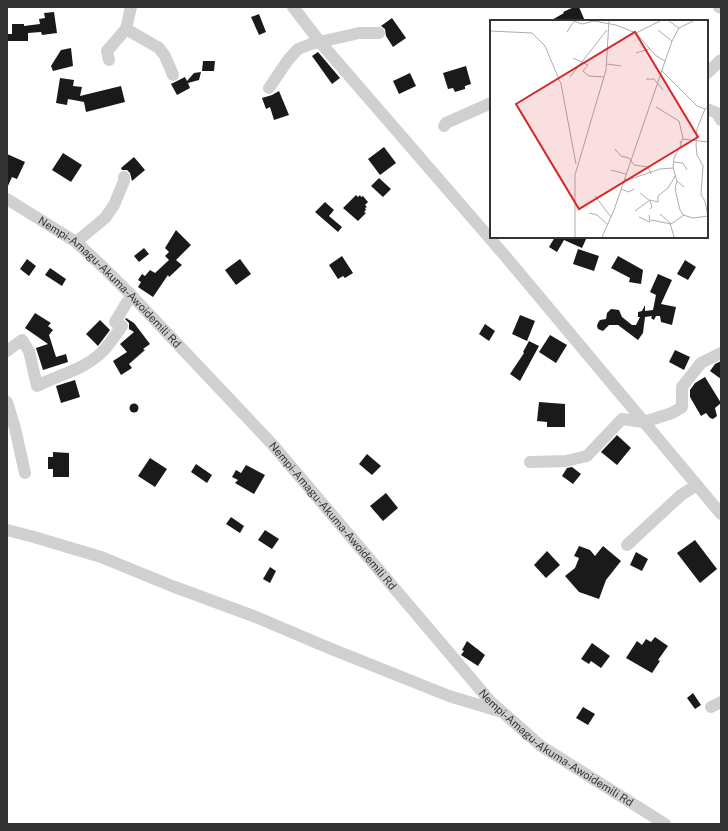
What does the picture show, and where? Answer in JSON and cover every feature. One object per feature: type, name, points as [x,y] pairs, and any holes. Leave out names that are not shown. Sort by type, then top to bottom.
[{"type":"street","points":[[110,60],[107,51],[126,29],[131,7]]},
{"type":"street","points":[[293,7],[320,42],[506,257],[696,485],[719,507]]},
{"type":"street","points":[[126,29],[159,48],[166,56],[173,75]]},
{"type":"street","points":[[269,88],[298,48],[359,32],[379,34]]},
{"type":"street","points":[[708,72],[721,60]]},
{"type":"street","points":[[444,126],[446,123],[490,103]]},
{"type":"street","points":[[708,109],[717,113],[721,120]]},
{"type":"street","points":[[76,242],[105,218],[114,205],[124,181],[124,177]]},
{"type":"street","name":"Nempi-Amagu-Akuma-Awoidemili Rd","points":[[7,199],[76,242],[133,297],[272,444],[490,701],[541,746],[665,824]]},
{"type":"street","points":[[7,351],[22,340],[29,351],[37,386],[52,378],[80,368],[101,353],[122,326],[115,322],[127,302],[133,297]]},
{"type":"street","points":[[530,462],[566,461],[587,456],[622,420],[644,422],[672,413],[682,407],[682,387],[701,363],[721,353]]},
{"type":"street","points":[[7,402],[15,428],[25,473]]},
{"type":"street","points":[[627,545],[681,495],[696,485]]},
{"type":"street","points":[[7,530],[101,557],[172,586],[256,617],[450,696],[503,712]]},
{"type":"building","points":[[574,7],[579,7],[585,20],[552,20],[564,13],[563,12]]},
{"type":"building","points":[[54,12],[57,33],[42,35],[41,32],[28,33],[28,41],[8,41],[8,34],[12,34],[12,24],[24,24],[24,26],[40,24],[39,19],[45,18],[44,13]]},
{"type":"building","points":[[259,14],[266,32],[259,35],[251,17]]},
{"type":"building","points":[[392,18],[406,38],[393,47],[386,36],[385,29],[381,26]]},
{"type":"building","points":[[71,48],[73,66],[53,71],[51,66],[61,50]]},
{"type":"building","points":[[318,52],[340,78],[332,84],[312,56]]},
{"type":"building","points":[[203,61],[215,61],[214,71],[202,71]]},
{"type":"building","points":[[466,66],[471,84],[465,86],[465,89],[455,92],[453,88],[448,89],[443,73]]},
{"type":"building","points":[[201,72],[199,80],[188,83],[190,88],[177,95],[171,84],[185,77],[187,81],[194,73]]},
{"type":"building","points":[[410,73],[416,86],[399,94],[393,81]]},
{"type":"building","points":[[60,78],[74,80],[73,86],[82,87],[80,96],[121,86],[125,102],[86,112],[84,102],[68,99],[67,105],[56,103]]},
{"type":"building","points":[[279,91],[289,115],[274,120],[270,107],[266,109],[262,98]]},
{"type":"building","points":[[384,147],[396,163],[380,175],[368,159]]},
{"type":"building","points":[[63,153],[82,165],[71,182],[52,170]]},
{"type":"building","points":[[7,154],[25,162],[17,179],[12,177],[7,188]]},
{"type":"building","points":[[134,157],[145,170],[132,181],[130,173],[127,170],[122,170],[121,168]]},
{"type":"building","points":[[379,178],[391,189],[383,197],[371,186]]},
{"type":"building","points":[[356,195],[358,197],[360,195],[361,197],[363,196],[368,202],[365,205],[367,207],[365,208],[366,210],[364,212],[366,213],[358,221],[343,208]]},
{"type":"building","points":[[325,202],[334,210],[329,216],[342,227],[338,232],[315,212]]},
{"type":"building","points":[[176,230],[191,245],[176,260],[182,265],[169,277],[168,275],[153,297],[138,287],[141,282],[138,280],[142,274],[145,276],[150,270],[155,273],[169,260],[165,256],[169,252],[165,248]]},
{"type":"building","points":[[554,238],[587,238],[582,248],[564,240],[557,252],[549,247]]},
{"type":"building","points":[[144,248],[149,254],[139,262],[134,256]]},
{"type":"building","points":[[578,249],[599,256],[594,271],[573,264]]},
{"type":"building","points":[[342,256],[353,273],[345,278],[343,276],[338,279],[329,265]]},
{"type":"building","points":[[618,256],[643,270],[641,284],[629,282],[630,278],[611,268]]},
{"type":"building","points":[[27,259],[36,266],[29,276],[20,269]]},
{"type":"building","points":[[240,259],[251,274],[236,285],[225,270]]},
{"type":"building","points":[[685,260],[696,267],[688,280],[677,274]]},
{"type":"building","points":[[50,268],[66,279],[62,286],[45,275]]},
{"type":"building","points":[[658,274],[672,280],[661,304],[676,307],[672,325],[661,322],[660,316],[656,316],[654,320],[651,318],[652,316],[645,317],[643,333],[638,340],[618,325],[609,325],[603,331],[598,329],[598,323],[600,320],[606,319],[607,313],[611,309],[619,310],[622,317],[632,325],[636,325],[640,317],[638,317],[638,312],[642,311],[645,305],[645,311],[653,310],[656,295],[650,292]]},
{"type":"building","points":[[35,313],[51,323],[48,326],[53,330],[49,335],[56,357],[66,354],[68,362],[43,370],[36,348],[48,344],[25,328]]},
{"type":"building","points":[[520,315],[535,321],[527,341],[512,334]]},
{"type":"building","points":[[126,318],[134,323],[150,344],[143,349],[145,350],[129,364],[132,368],[121,375],[113,361],[127,352],[120,344],[134,332],[129,329],[129,323],[125,319]]},
{"type":"building","points":[[100,320],[110,330],[98,346],[86,334]]},
{"type":"building","points":[[485,324],[495,331],[489,341],[479,334]]},
{"type":"building","points":[[550,335],[567,345],[556,363],[539,352]]},
{"type":"building","points":[[529,341],[539,346],[520,381],[510,374],[524,353],[523,352]]},
{"type":"building","points":[[675,350],[690,357],[684,370],[669,362]]},
{"type":"building","points":[[721,361],[721,379],[710,371],[715,364]]},
{"type":"building","points":[[705,377],[721,403],[715,408],[717,416],[713,419],[706,413],[701,416],[690,397],[690,390],[695,383]]},
{"type":"building","points":[[75,380],[80,397],[61,403],[56,386]]},
{"type":"building","points":[[539,402],[565,404],[565,427],[547,427],[547,422],[537,421]]},
{"type":"building","points":[[134,403],[139,408],[134,413],[129,408]]},
{"type":"building","points":[[617,435],[631,448],[617,465],[601,452]]},
{"type":"building","points":[[53,452],[69,453],[69,477],[53,477],[53,469],[48,469],[48,457],[53,457]]},
{"type":"building","points":[[367,454],[381,466],[372,475],[359,464]]},
{"type":"building","points":[[150,458],[167,469],[155,487],[138,476]]},
{"type":"building","points":[[196,464],[212,475],[207,483],[191,472]]},
{"type":"building","points":[[246,465],[265,475],[254,494],[235,483],[238,480],[232,477],[236,470],[241,473]]},
{"type":"building","points":[[572,467],[581,474],[573,484],[562,476],[567,468]]},
{"type":"building","points":[[386,493],[398,508],[383,521],[370,506]]},
{"type":"building","points":[[231,517],[244,526],[240,533],[226,524]]},
{"type":"building","points":[[265,530],[279,539],[272,549],[258,540]]},
{"type":"building","points":[[695,540],[717,569],[700,583],[677,553]]},
{"type":"building","points":[[579,546],[590,550],[595,556],[603,546],[621,561],[606,580],[599,599],[579,592],[565,576],[575,568],[579,558],[574,556]]},
{"type":"building","points":[[547,551],[560,565],[546,578],[534,565]]},
{"type":"building","points":[[636,552],[648,559],[642,571],[630,565]]},
{"type":"building","points":[[270,567],[276,571],[270,583],[263,579]]},
{"type":"building","points":[[655,637],[668,646],[658,660],[660,661],[652,673],[626,658],[637,641],[642,645],[646,639],[651,642]]},
{"type":"building","points":[[467,641],[485,655],[478,666],[461,655]]},
{"type":"building","points":[[592,643],[610,656],[601,668],[591,661],[589,664],[581,659]]},
{"type":"building","points":[[693,693],[701,705],[695,709],[687,698]]},
{"type":"building","points":[[583,707],[595,714],[588,725],[576,718]]}]
